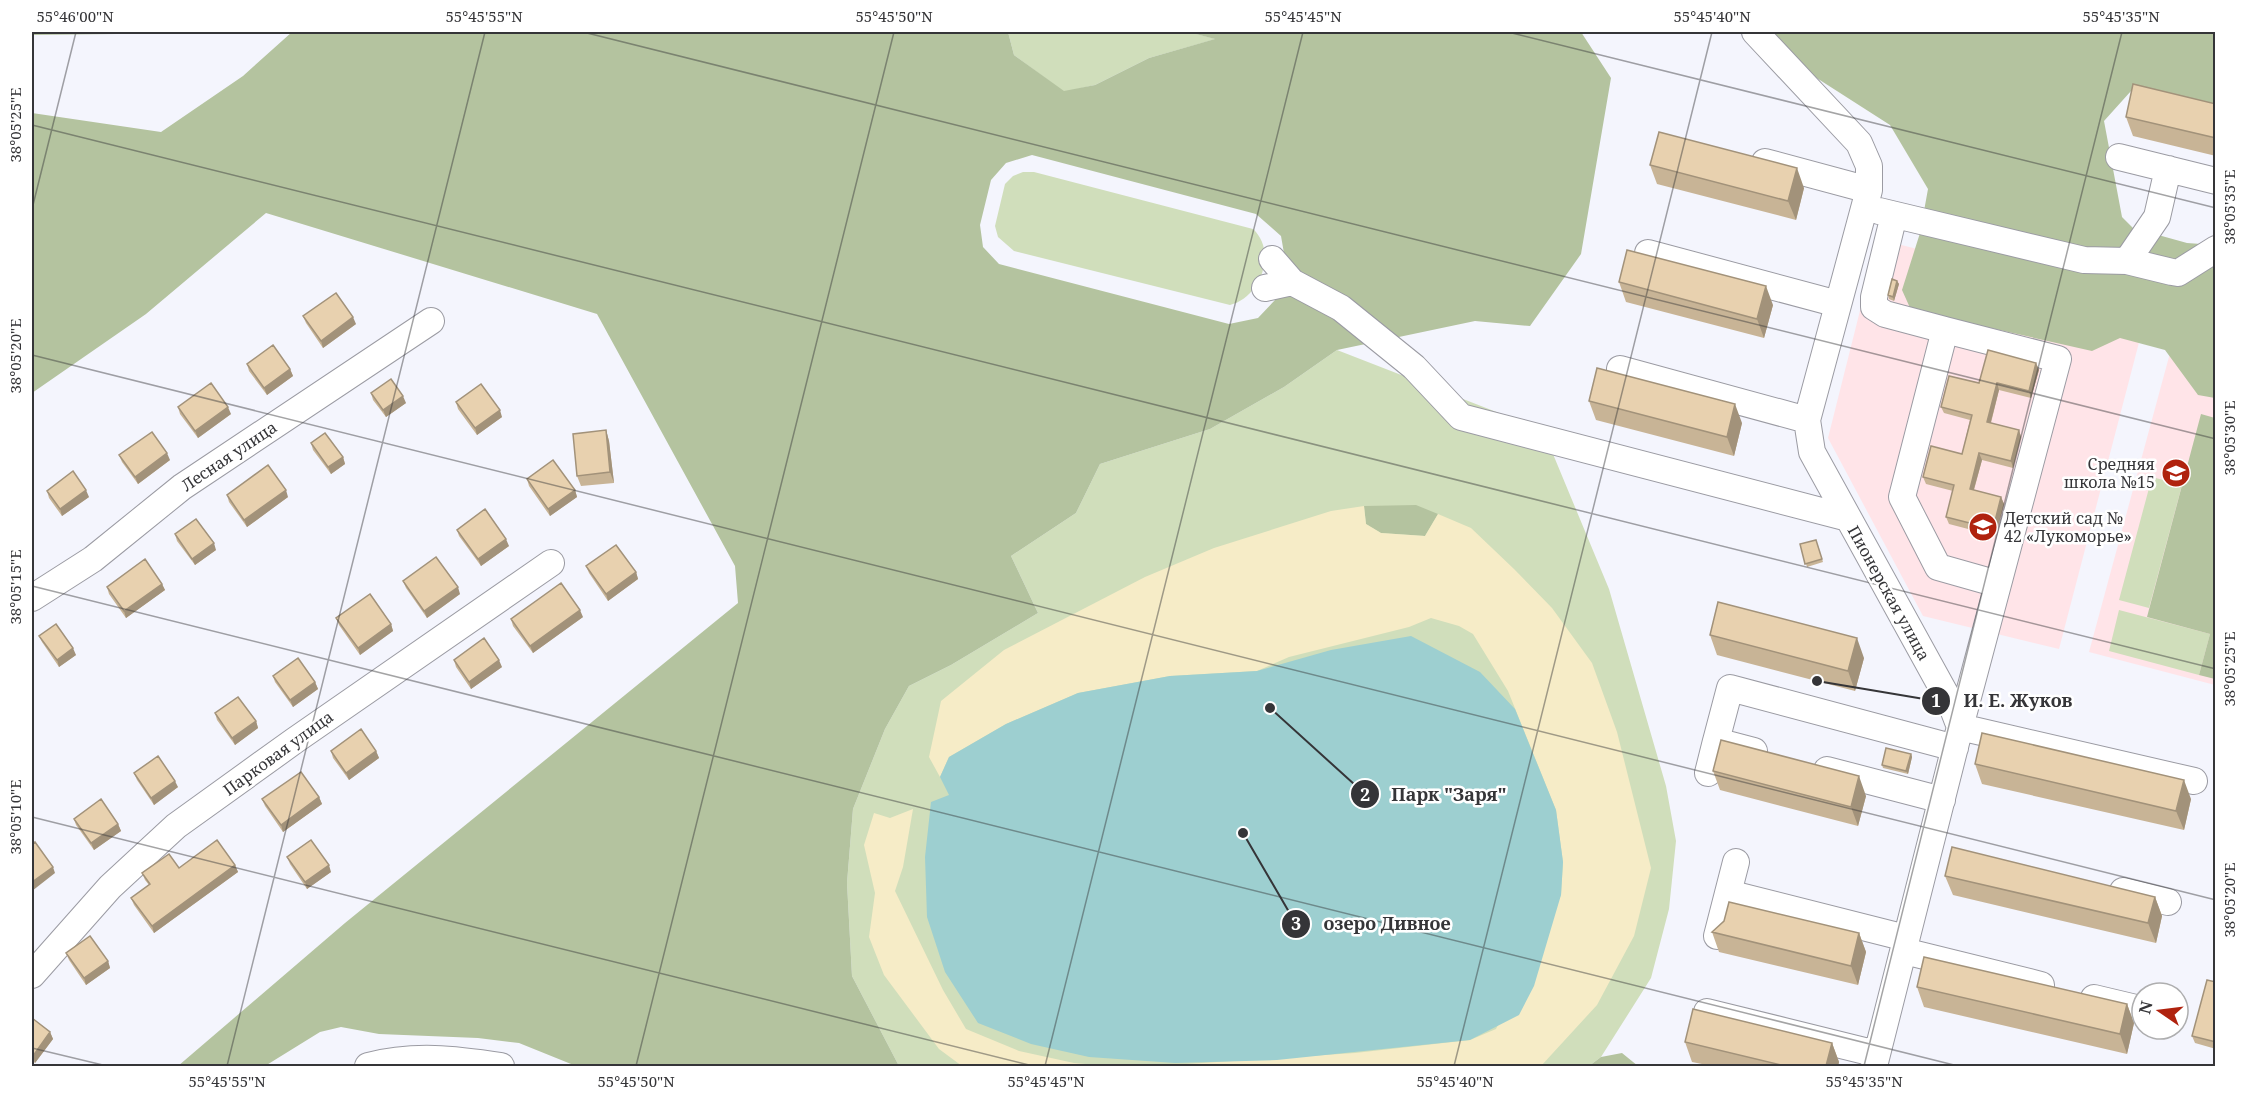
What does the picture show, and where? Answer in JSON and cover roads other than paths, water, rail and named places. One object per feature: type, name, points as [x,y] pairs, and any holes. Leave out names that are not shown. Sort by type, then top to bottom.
[{"type":"street","name":"Пионерская улица","points":[[1755,32],[1859,143],[1869,166],[1867,199],[1807,420],[1812,452],[1952,706],[1958,737]]},
{"type":"street","points":[[1740,155],[1867,199],[1894,215],[2084,260],[2127,261],[2178,273],[2216,249]]},
{"type":"street","points":[[2119,157],[2216,181]]},
{"type":"street","points":[[2127,261],[2157,217],[2168,169]]},
{"type":"street","points":[[1707,1012],[1878,1063],[1905,945],[1942,846],[1942,800],[2058,359],[1885,314],[1874,307],[1874,297],[1894,215]]},
{"type":"street","points":[[1648,253],[1838,304]]},
{"type":"street","points":[[1272,260],[1292,282],[1341,308],[1414,368],[1461,417],[1848,518]]},
{"type":"street","points":[[1265,288],[1292,282]]},
{"type":"street","name":"Лесная улица","points":[[32,598],[93,559],[182,488],[431,321]]},
{"type":"street","points":[[1945,330],[1902,497],[1938,567],[1998,584]]},
{"type":"street","points":[[1620,369],[1807,420]]},
{"type":"street","name":"Парковая улица","points":[[32,975],[110,887],[177,826],[294,741],[551,562]]},
{"type":"street","points":[[1708,773],[1730,688],[1958,737],[2194,781]]},
{"type":"street","points":[[1716,741],[1772,756]]},
{"type":"street","points":[[1806,764],[1942,800]]},
{"type":"street","points":[[1717,936],[1736,862]]},
{"type":"street","points":[[2100,886],[2168,902]]},
{"type":"street","points":[[1728,893],[1905,945],[2130,1006]]},
{"type":"street","points":[[368,1066],[389,1061],[450,1058],[501,1066]]},
{"type":"water","points":[[1411,636],[1480,672],[1515,709],[1556,810],[1563,862],[1561,895],[1534,986],[1519,1015],[1470,1040],[1277,1060],[1175,1063],[1089,1057],[1031,1044],[978,1023],[945,972],[927,917],[925,857],[931,802],[949,795],[940,777],[949,757],[1006,724],[1078,693],[1170,676],[1257,671],[1331,650]]},
{"type":"place","name":"Средняя школа №15","points":[[2176,473]]},
{"type":"place","name":"Детский сад № 42 «Лукоморье»","points":[[1983,527]]},
{"type":"place","name":"И. Е. Жуков","points":[[1817,681]]},
{"type":"place","name":"Парк \"Заря\"","points":[[1270,708]]},
{"type":"place","name":"озеро Дивное","points":[[1243,833]]}]
